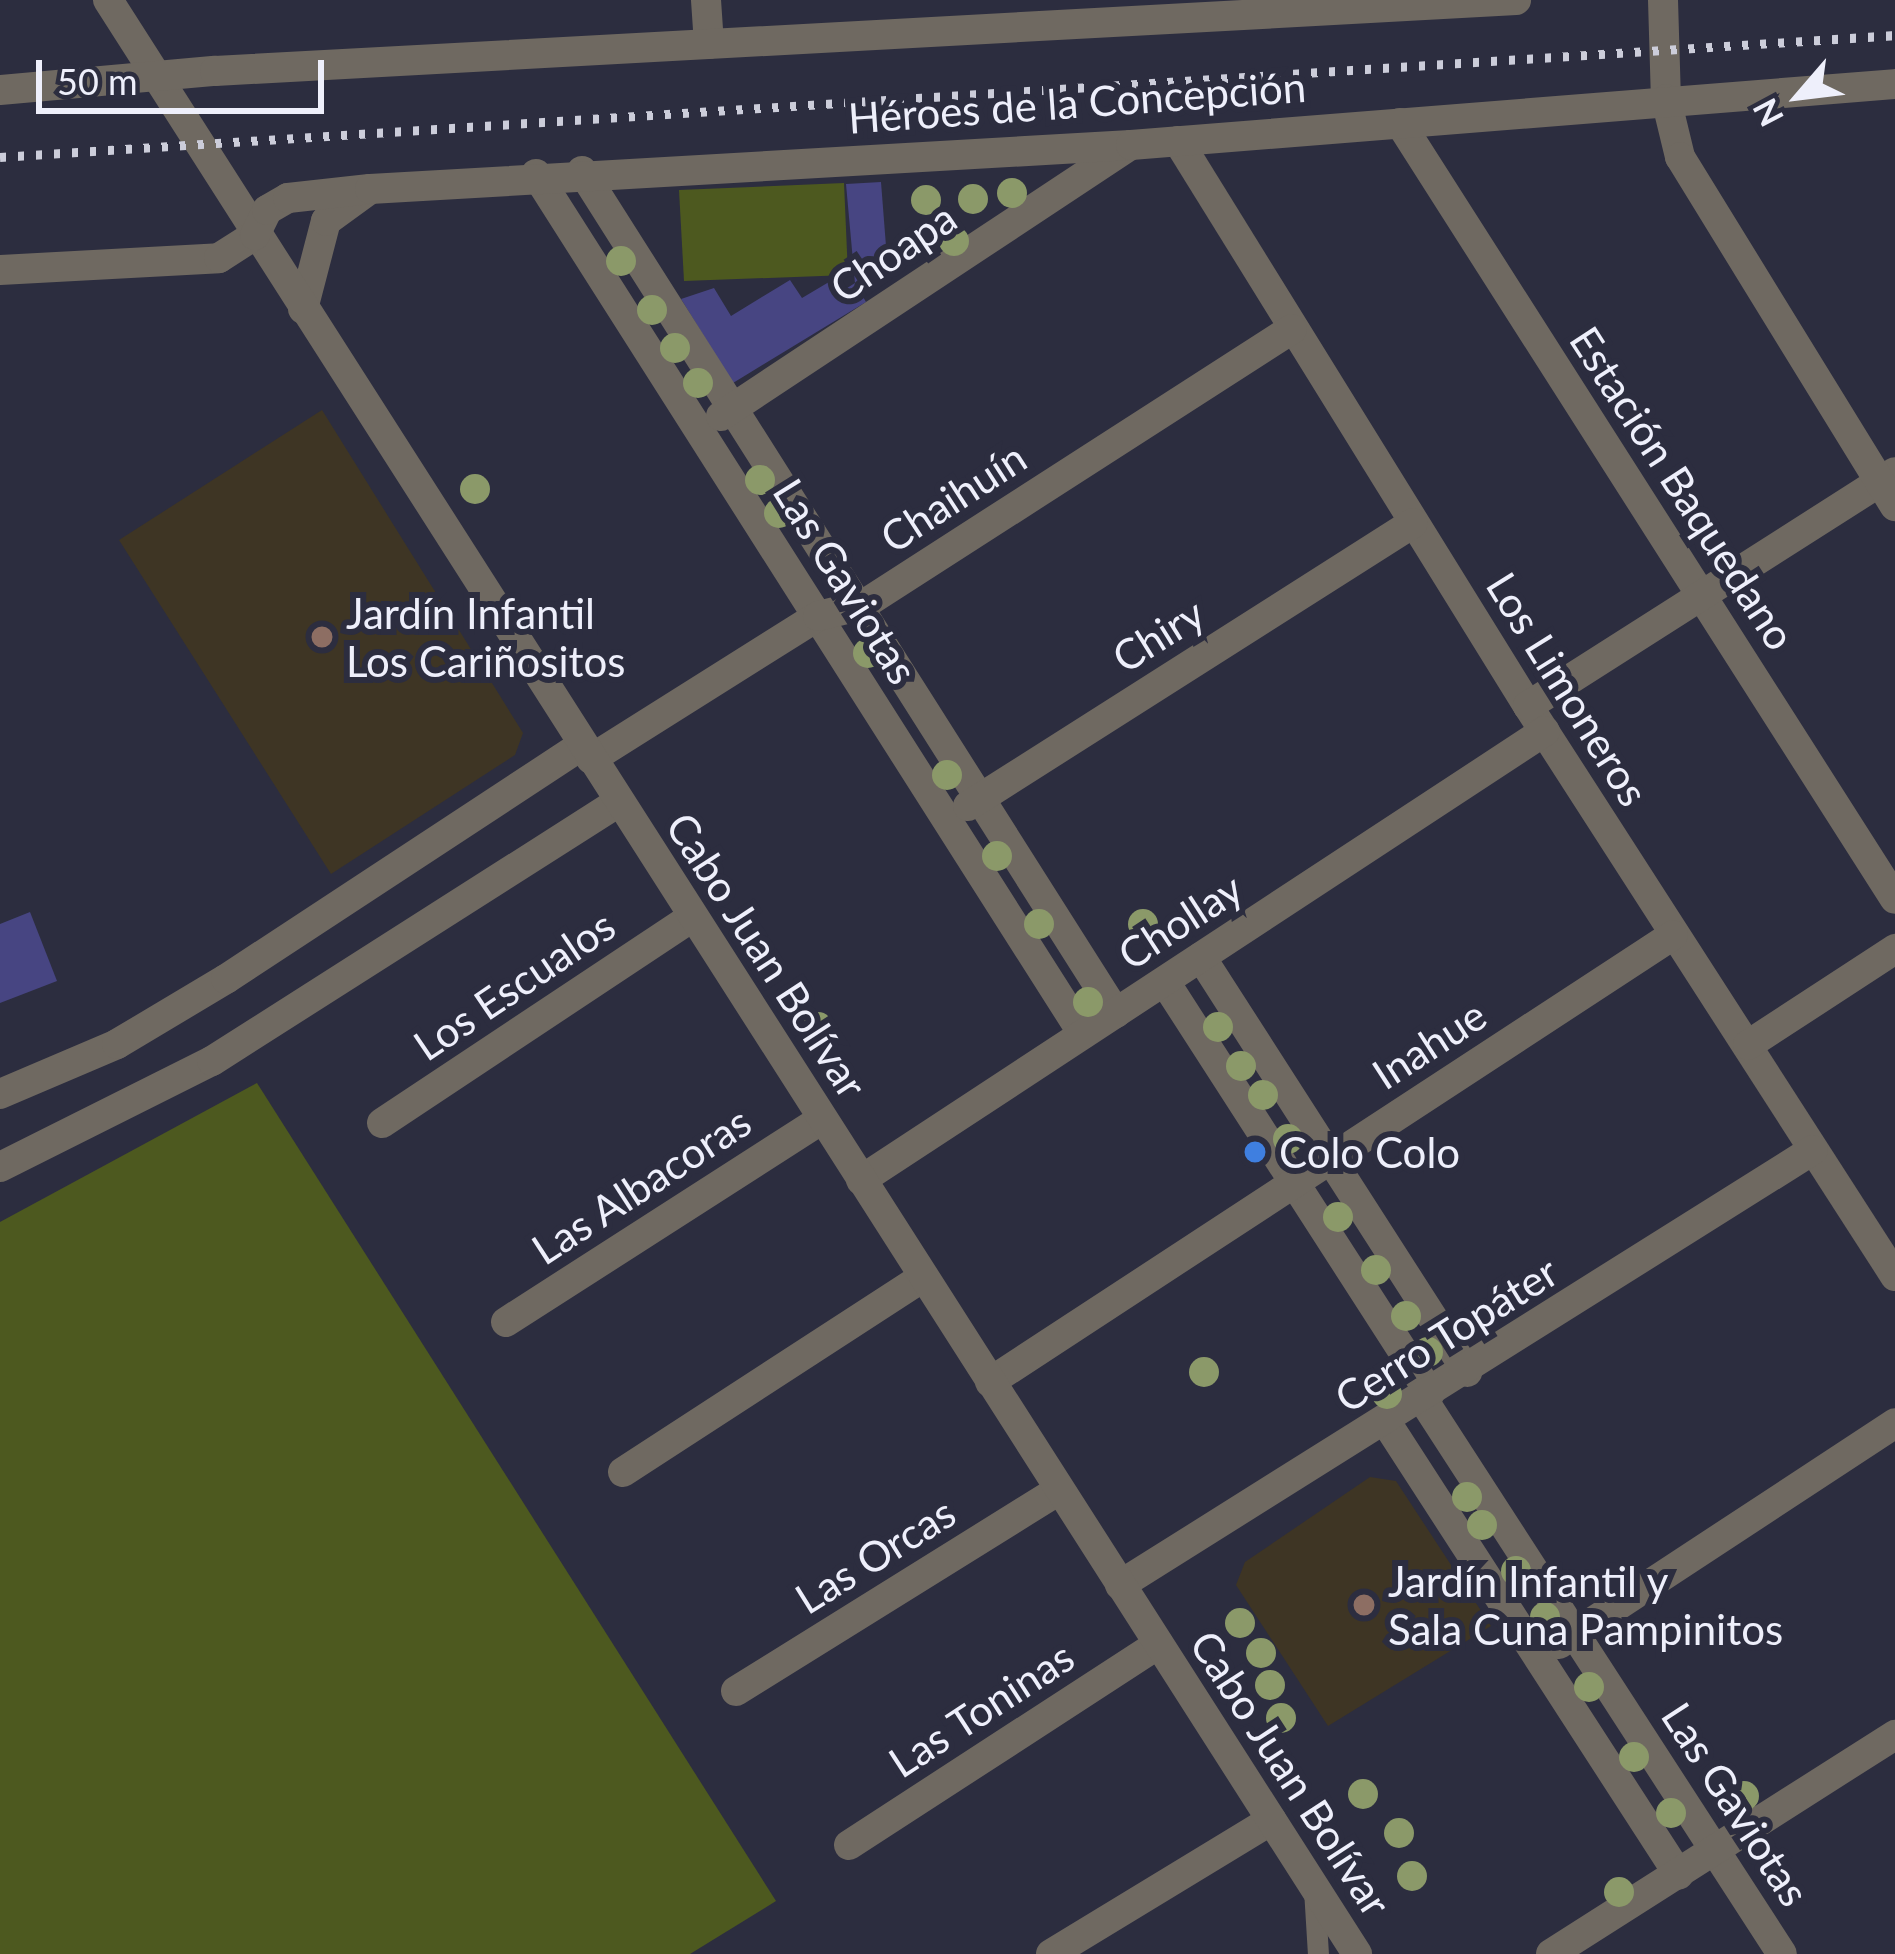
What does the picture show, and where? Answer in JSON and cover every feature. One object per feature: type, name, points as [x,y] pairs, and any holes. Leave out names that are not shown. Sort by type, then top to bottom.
[{"type":"street","points":[[706,0],[709,44]]},
{"type":"street","name":"Héroes de la Concepción","points":[[0,90],[1171,9],[1516,0]]},
{"type":"street","points":[[1663,0],[1666,99],[1680,157],[1890,487]]},
{"type":"street","name":"Cabo Juan Bolívar","points":[[116,3],[157,78],[261,222],[303,309],[1357,1954]]},
{"type":"street","name":"Héroes de la Concepción","points":[[0,270],[219,259],[288,198],[370,189],[536,173],[1131,145],[1895,84]]},
{"type":"street","name":"Estación Baquedano","points":[[1400,123],[1895,899]]},
{"type":"street","name":"Los Limoneros","points":[[1178,141],[1536,719],[1895,1276]]},
{"type":"street","name":"Choapa","points":[[700,428],[1131,145]]},
{"type":"street","name":"Las Gaviotas","points":[[582,171],[863,605],[1116,1012]]},
{"type":"street","name":"Las Gaviotas","points":[[536,173],[1083,1034]]},
{"type":"street","points":[[303,309],[326,220],[370,189]]},
{"type":"street","name":"Chaihuín","points":[[0,1094],[117,1044],[586,752],[818,616],[863,605],[1292,329]]},
{"type":"street","name":"Chollay","points":[[861,1180],[1165,982],[1702,596],[1890,487]]},
{"type":"street","name":"Chiry","points":[[948,818],[1413,523]]},
{"type":"street","points":[[0,1167],[212,1061],[619,802]]},
{"type":"street","name":"Los Escualos","points":[[382,1123],[692,917]]},
{"type":"street","name":"Inahue","points":[[990,1382],[1673,935]]},
{"type":"street","points":[[1748,1045],[1895,949]]},
{"type":"street","points":[[1201,957],[1467,1372]]},
{"type":"street","name":"Las Gaviotas","points":[[1165,982],[1782,1954]]},
{"type":"street","name":"Las Albacoras","points":[[506,1322],[822,1119]]},
{"type":"street","name":"Cerro Topáter","points":[[1120,1585],[1467,1372],[1813,1150]]},
{"type":"street","points":[[622,1472],[923,1277]]},
{"type":"street","name":"Las Gaviotas","points":[[1386,1422],[1679,1875]]},
{"type":"street","points":[[1538,1658],[1895,1424]]},
{"type":"street","name":"Las Orcas","points":[[736,1691],[1059,1490]]},
{"type":"street","name":"Las Toninas","points":[[849,1845],[1159,1644]]},
{"type":"street","points":[[1551,1954],[1895,1735]]},
{"type":"street","points":[[1051,1954],[1271,1820]]},
{"type":"lane","points":[[1313,1886],[1318,1954]]},
{"type":"shaded area","name":"Jardín Infantil Los Cariñositos","points":[[322,410],[523,733],[515,755],[331,874],[119,540]]},
{"type":"shaded area","name":"Jardín Infantil y Sala Cuna Pampinitos","points":[[1370,1477],[1396,1481],[1491,1626],[1328,1726],[1236,1585],[1245,1562]]},
{"type":"green space","points":[[844,183],[848,275],[684,281],[679,190]]},
{"type":"green space","points":[[257,1083],[776,1901],[690,1954],[0,1954],[0,1222]]},
{"type":"building","points":[[881,182],[887,259],[855,283],[846,184]]},
{"type":"building","points":[[834,279],[841,292],[855,283],[866,302],[733,383],[681,299],[714,288],[731,316],[790,280],[802,298]]},
{"type":"building","points":[[30,912],[57,981],[0,1003],[0,924]]},
{"type":"railway","points":[[0,157],[1895,35]]},
{"type":"place","name":"Jardín Infantil Los Cariñositos","points":[[322,637]]},
{"type":"place","name":"Colo Colo","points":[[1255,1152]]},
{"type":"place","name":"Jardín Infantil y Sala Cuna Pampinitos","points":[[1364,1605]]}]
